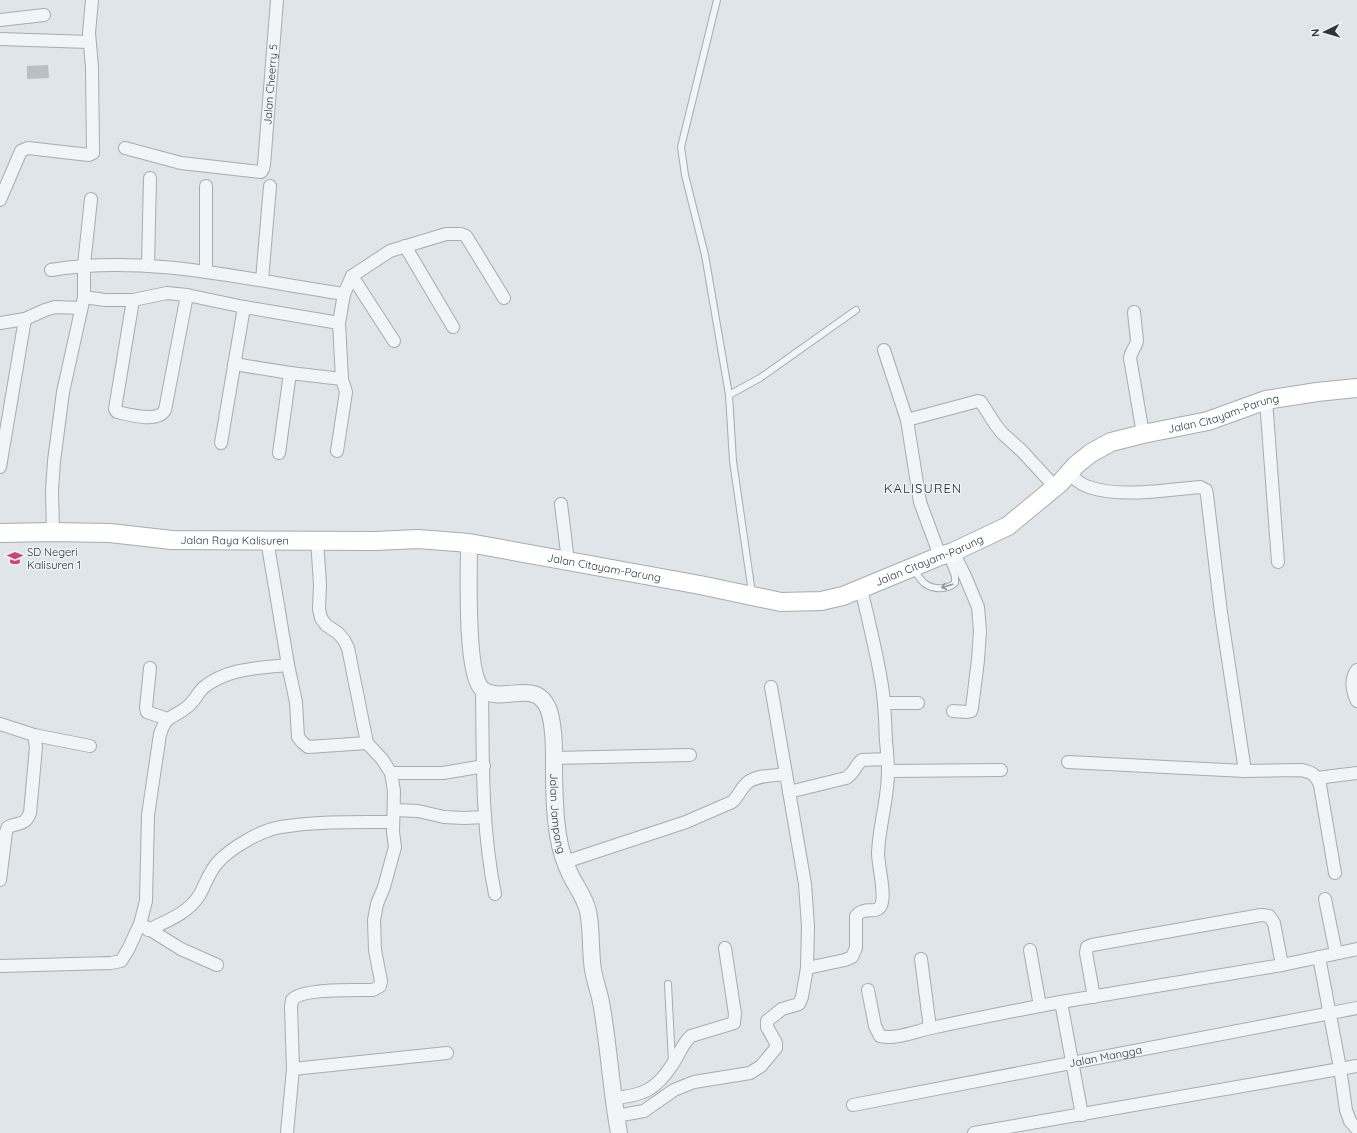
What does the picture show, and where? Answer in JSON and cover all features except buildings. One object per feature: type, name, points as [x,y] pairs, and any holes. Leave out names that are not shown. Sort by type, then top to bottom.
[{"type":"main road","name":"Jalan Citayam-Parung","points":[[470,543],[700,585],[781,602],[821,601],[843,596],[947,554],[1008,526],[1055,487],[1076,465],[1098,448],[1111,442],[1208,421],[1266,400],[1317,392],[1357,388]]},
{"type":"main road","name":"Jalan Raya Kalisuren","points":[[0,533],[110,533],[172,540],[375,541],[418,539],[470,543]]},
{"type":"street","points":[[0,200],[21,151],[24,149],[28,148],[92,154],[92,67],[89,33],[92,0]]},
{"type":"street","name":"Jalan Cheerry 5","points":[[125,148],[181,163],[261,172],[263,169],[277,0]]},
{"type":"street","points":[[0,20],[44,14]]},
{"type":"street","points":[[0,39],[89,42]]},
{"type":"street","points":[[148,266],[150,178]]},
{"type":"street","points":[[206,186],[206,272]]},
{"type":"street","points":[[262,280],[270,186]]},
{"type":"street","points":[[53,532],[52,490],[54,461],[63,392],[82,302],[84,265],[91,199]]},
{"type":"street","points":[[337,451],[346,392],[342,378],[339,323],[344,294],[352,276],[390,251],[446,234],[463,235],[466,236],[504,298]]},
{"type":"street","points":[[405,246],[453,327]]},
{"type":"street","points":[[51,270],[84,265],[148,266],[262,280],[288,286],[344,294]]},
{"type":"street","points":[[352,276],[394,341]]},
{"type":"street","points":[[0,323],[25,319],[45,310],[82,302],[134,300],[167,294],[187,295],[244,307],[339,323]]},
{"type":"street","points":[[134,300],[115,409],[117,412],[125,414],[158,417],[164,413],[165,410],[187,295]]},
{"type":"street","points":[[221,443],[244,307]]},
{"type":"street","points":[[1134,312],[1137,341],[1131,352],[1130,358],[1143,434]]},
{"type":"street","points":[[0,467],[25,319]]},
{"type":"street","points":[[884,350],[907,420],[920,502],[947,554],[965,576],[978,607],[980,630],[978,660],[971,711],[953,712]]},
{"type":"street","points":[[234,364],[290,373],[342,378]]},
{"type":"street","points":[[279,453],[290,373]]},
{"type":"street","points":[[1266,400],[1278,562]]},
{"type":"street","points":[[907,420],[978,401],[981,402],[994,424],[1022,451],[1055,487]]},
{"type":"street","points":[[1069,474],[1077,481],[1088,487],[1115,492],[1142,492],[1200,487],[1206,490],[1208,495],[1221,613],[1245,771]]},
{"type":"street","points":[[561,504],[568,562]]},
{"type":"street","points":[[267,540],[288,665],[296,702],[298,737],[308,747],[368,742]]},
{"type":"street","points":[[287,1133],[293,1069],[292,1000],[294,997],[302,993],[373,990],[380,986],[381,981],[375,950],[374,920],[377,904],[384,887],[395,847],[393,816],[394,791],[391,773],[368,742],[348,648],[338,633],[326,625],[321,618],[319,609],[320,585],[317,540]]},
{"type":"street","points":[[470,543],[469,623],[473,663],[478,682],[482,688],[485,817],[487,847],[495,894]]},
{"type":"street","points":[[807,968],[846,960],[852,957],[856,948],[856,916],[862,911],[876,910],[880,906],[882,891],[878,846],[887,791],[888,771],[884,703],[881,680],[861,588]]},
{"type":"street","points":[[0,966],[118,962],[124,957],[144,927],[148,815],[160,734],[167,719],[186,708],[208,685],[228,675],[246,669],[288,665]]},
{"type":"street","points":[[150,668],[146,708],[148,712],[167,719]]},
{"type":"street","points":[[1357,670],[1352,681],[1354,695],[1357,701]]},
{"type":"street","points":[[616,1116],[644,1111],[674,1090],[694,1082],[750,1073],[761,1066],[776,1048],[776,1043],[767,1027],[767,1021],[782,1009],[799,1004],[802,997],[807,968],[808,926],[806,898],[790,792],[771,687]]},
{"type":"street","name":"Jalan Jampang","points":[[482,688],[494,694],[537,695],[546,703],[552,726],[558,836],[565,862],[584,900],[588,912],[593,970],[601,1003],[619,1133]]},
{"type":"street","points":[[884,703],[918,703]]},
{"type":"street","points":[[0,724],[34,735],[90,746]]},
{"type":"street","points":[[0,880],[6,832],[8,827],[24,823],[30,813],[35,752],[34,735]]},
{"type":"street","points":[[554,758],[690,755]]},
{"type":"street","points":[[790,792],[846,778],[853,774],[859,762],[862,760],[887,759]]},
{"type":"street","points":[[1068,762],[1245,771],[1301,770],[1310,772],[1317,778],[1320,785],[1335,873]]},
{"type":"street","points":[[391,773],[443,773],[484,766]]},
{"type":"street","points":[[888,771],[1001,770]]},
{"type":"street","points":[[1317,778],[1357,773]]},
{"type":"street","points":[[565,862],[686,822],[732,802],[736,799],[745,785],[751,780],[786,774]]},
{"type":"street","points":[[144,927],[177,916],[188,908],[199,896],[207,877],[218,861],[252,837],[279,827],[393,816],[418,811],[444,817],[485,817]]},
{"type":"street","points":[[1325,898],[1336,953]]},
{"type":"street","points":[[1094,997],[1086,953],[1087,948],[1092,945],[1210,923],[1261,915],[1269,916],[1274,923],[1282,965]]},
{"type":"street","points":[[144,927],[182,949],[217,965]]},
{"type":"street","points":[[613,1098],[641,1094],[655,1086],[672,1065],[685,1041],[691,1036],[732,1024],[735,1021],[725,948]]},
{"type":"street","points":[[1030,950],[1040,1006]]},
{"type":"street","points":[[868,990],[875,1026],[880,1036],[895,1036],[1061,1002],[1282,965],[1357,950]]},
{"type":"street","points":[[1319,957],[1340,1068],[1346,1110],[1350,1121],[1357,1130]]},
{"type":"street","points":[[921,959],[930,1028]]},
{"type":"street","points":[[1061,1002],[1082,1115]]},
{"type":"street","name":"Jalan Mangga","points":[[853,1105],[1357,1008]]},
{"type":"street","points":[[293,1069],[447,1053]]},
{"type":"street","points":[[974,1133],[1032,1128],[1082,1115],[1357,1066]]},
{"type":"lane","points":[[717,0],[681,147],[685,175],[706,255],[728,395],[733,461],[752,597]]},
{"type":"lane","points":[[728,395],[760,378],[856,310]]},
{"type":"lane","points":[[913,567],[924,583],[933,588],[951,586],[955,583],[955,576],[947,554]]},
{"type":"lane","points":[[668,984],[672,1065]]},
{"type":"place","name":"SD Negeri Kalisuren 1","points":[[15,558]]},
{"type":"district","name":"KALISUREN","points":[[923,488]]}]
